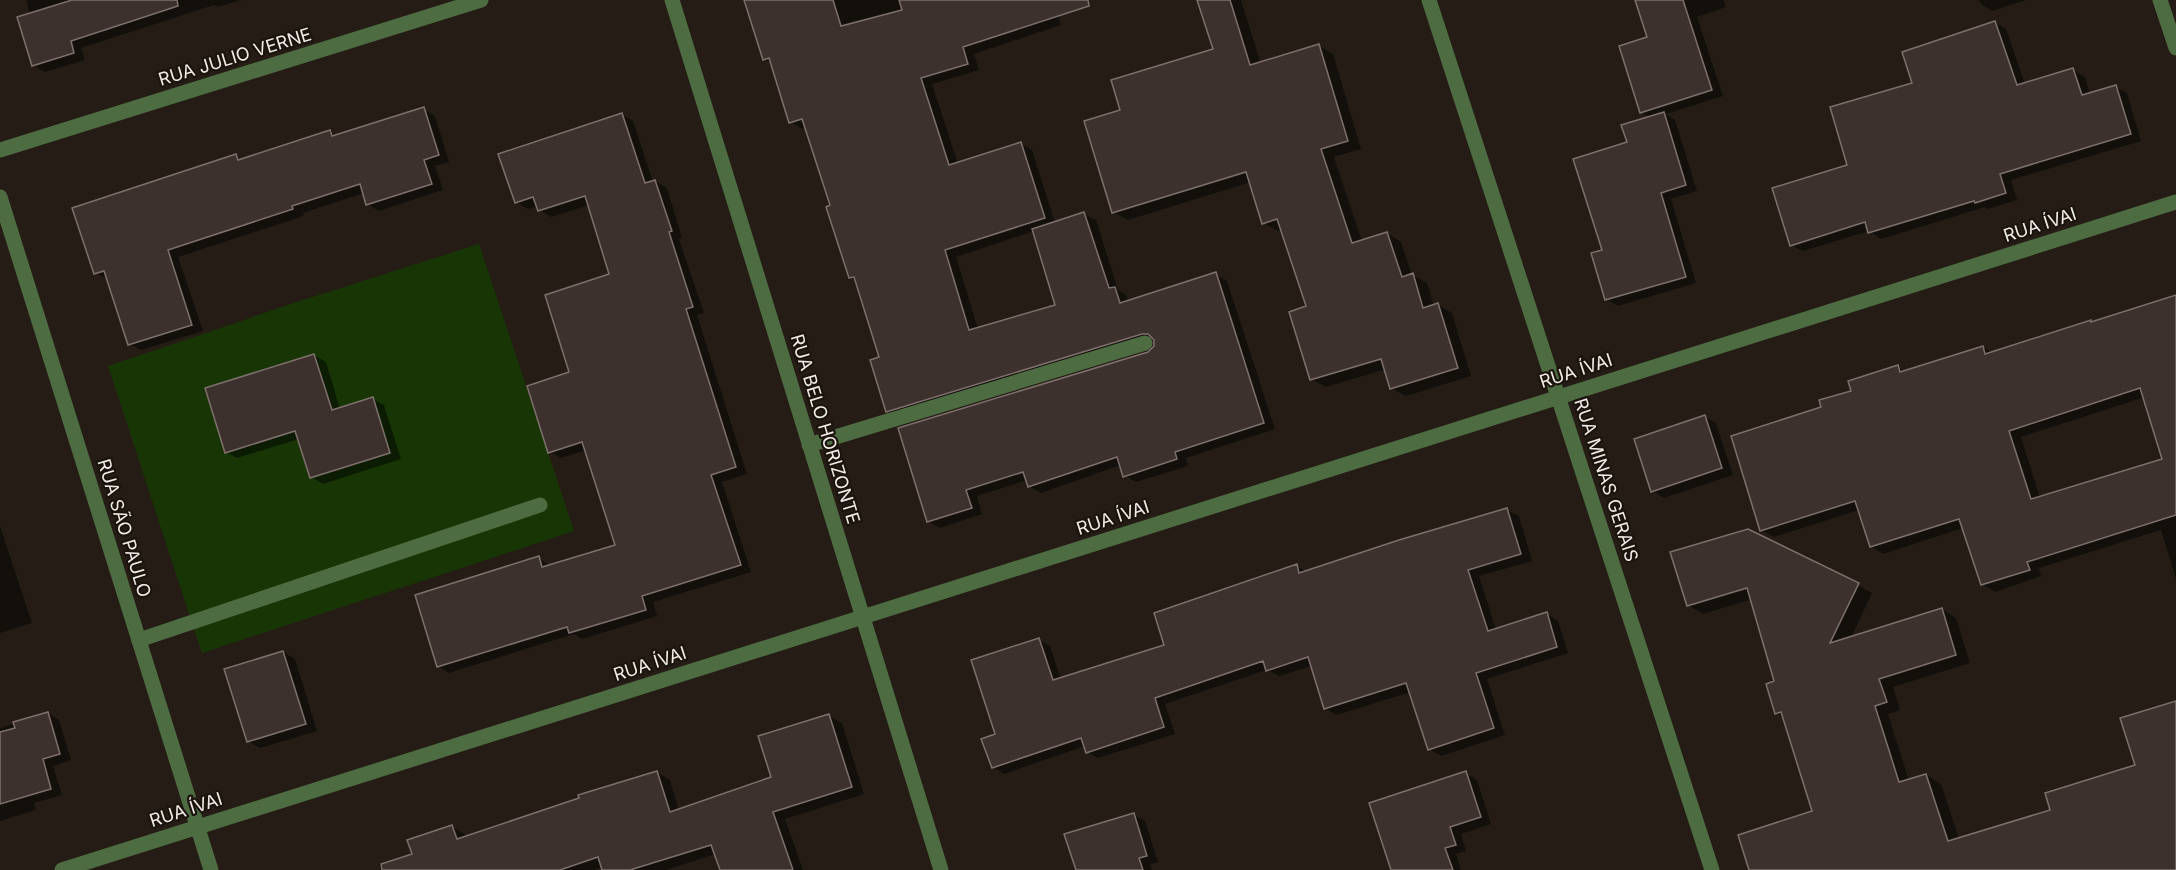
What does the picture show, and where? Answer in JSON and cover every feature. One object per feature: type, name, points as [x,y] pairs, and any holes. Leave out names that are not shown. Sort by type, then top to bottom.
[{"type":"street","name":"RUA JULIO VERNE","points":[[0,150],[481,0]]},
{"type":"street","name":"RUA BELO HORIZONTE","points":[[672,0],[941,870]]},
{"type":"street","name":"RUA MINAS GERAIS","points":[[1429,0],[1712,870]]},
{"type":"street","points":[[2160,0],[2176,48]]},
{"type":"street","name":"RUA SÃO PAULO","points":[[0,197],[211,870]]},
{"type":"street","name":"RUA ÍVAI","points":[[62,870],[2176,202]]},
{"type":"street","points":[[809,446],[1145,343]]},
{"type":"street","points":[[139,640],[540,505]]},
{"type":"green space","points":[[479,244],[574,531],[202,653],[108,366]]},
{"type":"building","points":[[72,0],[177,0],[178,6],[71,41],[74,53],[32,66],[17,17]]},
{"type":"building","points":[[744,0],[833,0],[841,26],[902,10],[899,0],[1088,0],[1089,6],[963,47],[968,64],[921,78],[949,165],[1021,142],[1045,218],[945,250],[969,330],[1055,305],[1032,229],[1084,212],[1109,288],[1115,287],[1120,303],[1216,272],[1264,423],[1175,452],[1177,459],[1123,477],[1117,457],[1028,487],[1023,472],[966,490],[972,508],[927,522],[898,428],[1148,352],[1154,346],[1154,340],[1148,334],[1142,334],[886,412],[870,360],[879,357],[854,277],[849,278],[826,207],[830,205],[802,119],[789,123],[769,58],[763,60]]},
{"type":"building","points":[[1197,0],[1230,0],[1250,65],[1319,44],[1348,141],[1321,149],[1352,243],[1387,232],[1402,277],[1413,273],[1423,308],[1438,303],[1458,368],[1390,389],[1381,359],[1310,380],[1289,312],[1306,306],[1277,219],[1262,224],[1246,172],[1112,213],[1084,121],[1120,110],[1111,80],[1213,49]]},
{"type":"building","points":[[1635,0],[1683,0],[1712,90],[1640,113],[1619,46],[1647,37]]},
{"type":"building","points":[[1995,21],[2017,85],[2073,68],[2082,95],[2116,85],[2131,134],[2000,174],[2006,193],[1868,233],[1865,222],[1790,246],[1772,188],[1847,165],[1830,107],[1912,83],[1902,52]]},
{"type":"building","points":[[424,107],[439,155],[424,160],[432,184],[366,205],[360,184],[292,206],[293,209],[168,250],[192,325],[128,345],[104,271],[94,274],[72,208],[236,154],[238,160],[330,130],[332,136]]},
{"type":"building","points":[[1664,112],[1686,185],[1661,193],[1686,277],[1605,300],[1591,253],[1602,250],[1573,159],[1627,142],[1621,125]]},
{"type":"building","points":[[622,113],[645,183],[655,180],[672,231],[669,232],[693,307],[686,309],[736,467],[711,475],[741,565],[642,596],[646,610],[569,633],[567,627],[437,667],[415,595],[539,556],[542,567],[615,545],[582,442],[548,453],[527,386],[569,372],[545,295],[609,274],[585,196],[538,211],[533,197],[515,203],[498,154]]},
{"type":"building","points":[[2176,295],[2176,515],[2027,562],[2030,570],[1981,585],[1959,519],[1870,547],[1855,501],[1760,531],[1731,436],[1821,407],[1819,400],[1851,391],[1848,381],[1898,365],[1900,372],[1983,346],[1985,354],[2091,320],[2091,322]],"holes":[[[2140,388],[2162,459],[2031,499],[2009,431]]]},
{"type":"building","points":[[314,354],[332,410],[373,397],[390,453],[310,478],[295,431],[225,453],[205,388]]},
{"type":"building","points":[[1705,415],[1722,468],[1651,492],[1634,439]]},
{"type":"building","points":[[1507,508],[1521,554],[1468,570],[1488,631],[1547,612],[1557,647],[1476,673],[1494,728],[1428,750],[1406,683],[1324,709],[1308,657],[1266,671],[1263,661],[1155,698],[1164,727],[1086,753],[1081,738],[992,768],[981,739],[995,734],[971,660],[1039,638],[1053,680],[1164,645],[1154,613],[1297,564],[1299,573]]},
{"type":"building","points":[[1748,529],[1859,583],[1830,643],[1942,608],[1956,655],[1879,679],[1887,702],[1875,706],[1899,782],[1926,774],[1948,841],[2050,810],[2045,793],[2135,765],[2120,718],[2176,701],[2176,870],[1749,870],[1738,835],[1812,811],[1781,712],[1775,714],[1766,684],[1774,681],[1747,588],[1687,606],[1670,552]]},
{"type":"building","points":[[283,651],[306,724],[247,742],[224,669]]},
{"type":"building","points":[[48,712],[60,754],[43,759],[51,789],[0,804],[0,732],[15,728],[13,722]]},
{"type":"building","points":[[829,714],[852,787],[773,812],[793,870],[720,870],[711,845],[630,870],[602,870],[598,857],[560,870],[382,870],[381,864],[412,854],[407,840],[452,825],[457,839],[579,798],[578,795],[657,771],[670,812],[771,777],[758,736]]},
{"type":"building","points":[[1466,771],[1481,817],[1450,827],[1456,845],[1445,848],[1453,870],[1391,870],[1369,803]]},
{"type":"building","points":[[1134,813],[1147,856],[1139,858],[1143,870],[1076,870],[1064,834]]}]
